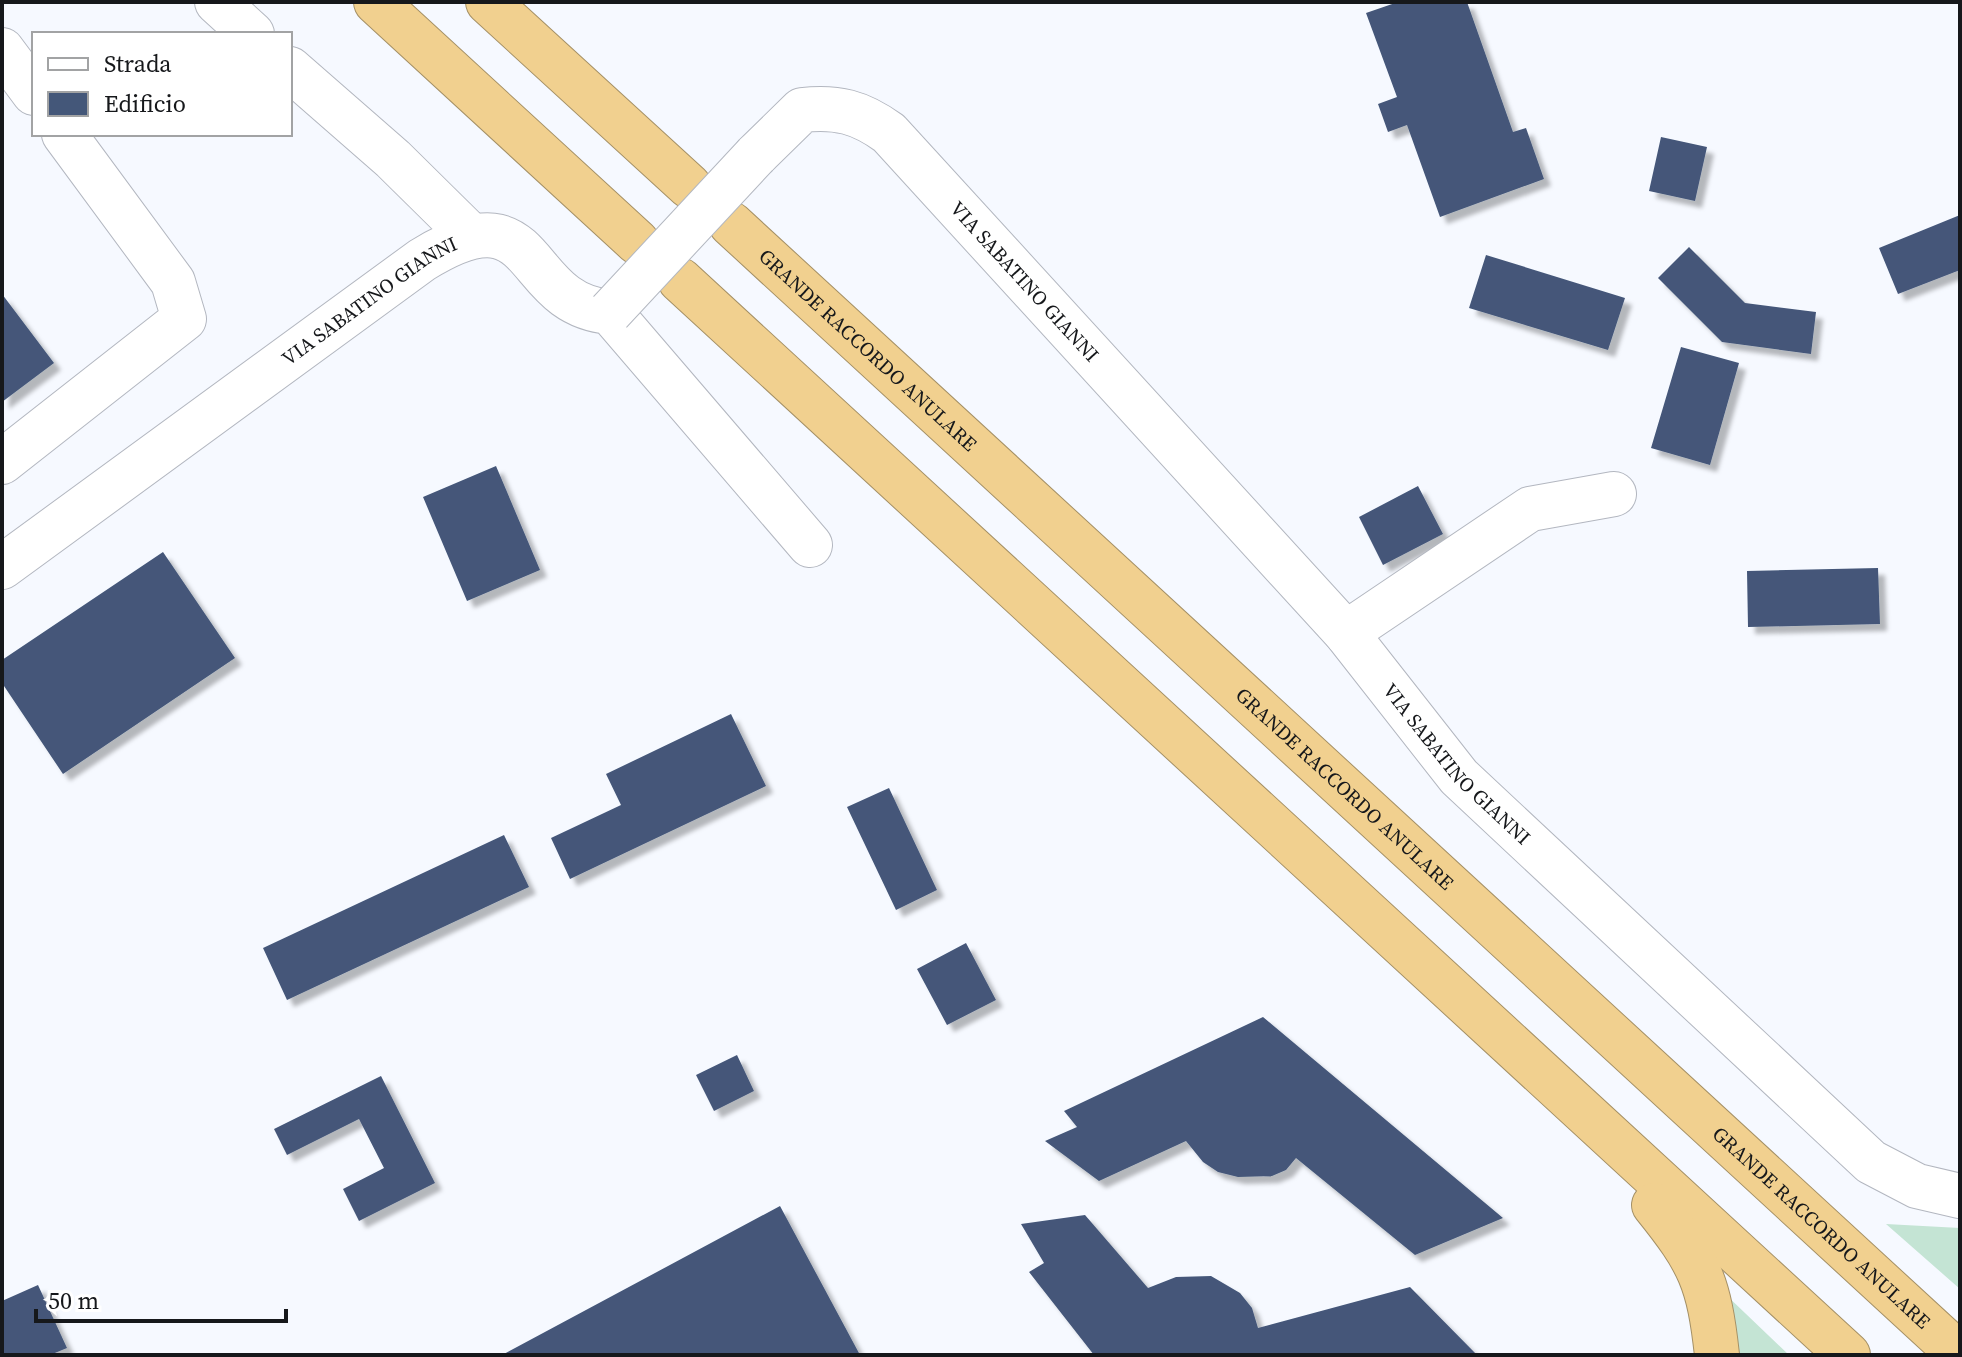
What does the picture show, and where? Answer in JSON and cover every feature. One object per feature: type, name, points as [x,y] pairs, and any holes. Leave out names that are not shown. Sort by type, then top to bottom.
[{"type":"highway","points":[[376,2],[637,242]]},
{"type":"highway","points":[[488,2],[689,186]]},
{"type":"highway","name":"GRANDE RACCORDO ANULARE","points":[[731,224],[1954,1346]]},
{"type":"highway","points":[[680,280],[1848,1355]]},
{"type":"highway","points":[[1558,1085],[1696,1260],[1708,1291],[1717,1355]]},
{"type":"street","points":[[217,2],[250,32]]},
{"type":"street","points":[[2,50],[32,90]]},
{"type":"street","points":[[292,71],[393,159],[470,235]]},
{"type":"street","name":"VIA SABATINO GIANNI","points":[[2,567],[422,260],[456,239],[487,233],[514,243],[569,300],[588,310],[610,312],[802,110],[845,109],[868,118],[889,133],[1346,633],[1459,777],[1871,1162],[1897,1177],[1960,1196]]},
{"type":"street","points":[[2,462],[184,319],[173,282],[65,136]]},
{"type":"street","points":[[610,312],[810,545]]},
{"type":"street","points":[[1346,633],[1530,509],[1614,494]]},
{"type":"green space","points":[[1886,1224],[1960,1228],[1960,1289]]},
{"type":"green space","points":[[1722,1291],[1789,1355],[1729,1355]]},
{"type":"building","points":[[1398,2],[1467,2],[1513,132],[1526,128],[1544,179],[1440,217],[1407,125],[1388,132],[1378,104],[1397,97],[1366,13]]},
{"type":"building","points":[[1661,137],[1707,147],[1695,201],[1649,191]]},
{"type":"building","points":[[1960,215],[1960,270],[1898,294],[1879,248]]},
{"type":"building","points":[[1689,247],[1745,303],[1816,312],[1811,354],[1722,342],[1658,278]]},
{"type":"building","points":[[1486,255],[1625,298],[1608,350],[1469,308]]},
{"type":"building","points":[[2,294],[54,363],[2,402]]},
{"type":"building","points":[[1681,347],[1739,363],[1710,465],[1651,448]]},
{"type":"building","points":[[496,466],[540,570],[467,601],[423,497]]},
{"type":"building","points":[[1418,486],[1443,534],[1383,565],[1359,517]]},
{"type":"building","points":[[163,552],[235,658],[63,774],[2,683],[2,660]]},
{"type":"building","points":[[1878,568],[1880,624],[1748,627],[1747,571]]},
{"type":"building","points":[[731,714],[766,786],[570,879],[551,838],[621,805],[606,774]]},
{"type":"building","points":[[889,788],[937,890],[896,910],[847,807]]},
{"type":"building","points":[[504,835],[529,887],[287,1000],[263,948]]},
{"type":"building","points":[[966,943],[996,1000],[947,1025],[917,969]]},
{"type":"building","points":[[1263,1017],[1503,1218],[1415,1255],[1296,1158],[1286,1170],[1272,1176],[1238,1177],[1218,1172],[1203,1162],[1186,1141],[1099,1181],[1045,1141],[1077,1127],[1064,1111]]},
{"type":"building","points":[[737,1055],[754,1091],[714,1111],[696,1075]]},
{"type":"building","points":[[381,1076],[435,1183],[359,1221],[343,1189],[384,1168],[359,1119],[287,1155],[274,1129]]},
{"type":"building","points":[[780,1206],[860,1355],[502,1355]]},
{"type":"building","points":[[1085,1215],[1148,1288],[1176,1277],[1211,1276],[1240,1293],[1252,1308],[1258,1328],[1410,1287],[1477,1355],[1094,1355],[1029,1272],[1044,1263],[1021,1224]]},
{"type":"building","points":[[38,1285],[67,1348],[50,1355],[2,1355],[2,1301]]}]
